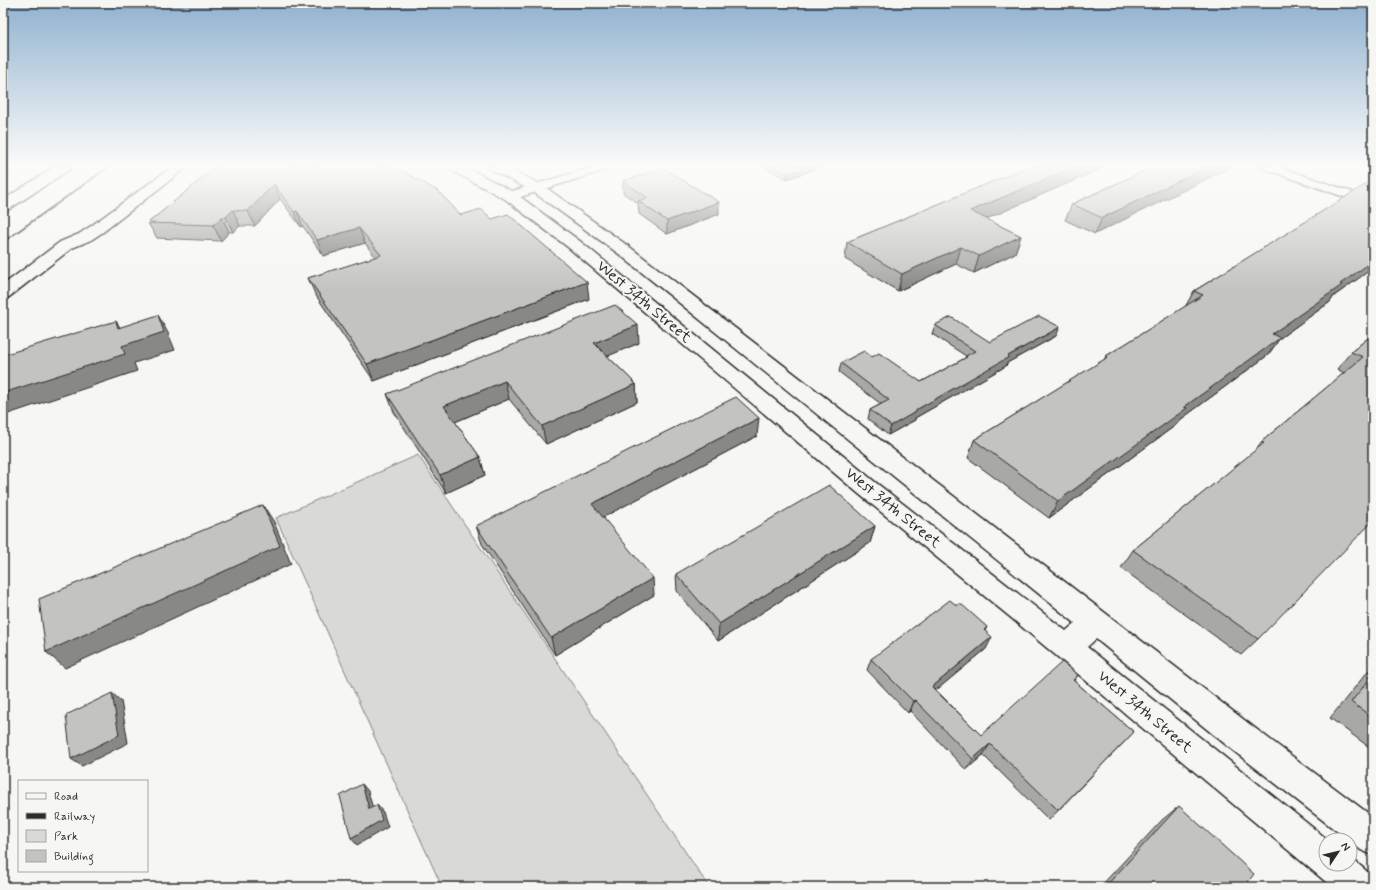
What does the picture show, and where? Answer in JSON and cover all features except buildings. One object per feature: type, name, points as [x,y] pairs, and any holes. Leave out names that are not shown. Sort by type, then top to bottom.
[{"type":"main road","points":[[66,245],[69,236],[106,208]]},
{"type":"main road","points":[[3,293],[66,245],[91,233],[125,208]]},
{"type":"main road","name":"West 34th Street","points":[[525,208],[575,245],[862,484],[1067,648],[1318,853]]},
{"type":"main road","name":"West 34th Street","points":[[564,208],[625,251],[1095,622],[1373,838]]},
{"type":"main road","points":[[651,308],[682,296]]},
{"type":"main road","points":[[1067,648],[1095,622]]},
{"type":"main road","points":[[1341,872],[1359,887]]},
{"type":"green space","points":[[418,455],[709,887],[442,887],[276,518]]},
{"type":"railway","points":[[3,242],[52,208]]}]
